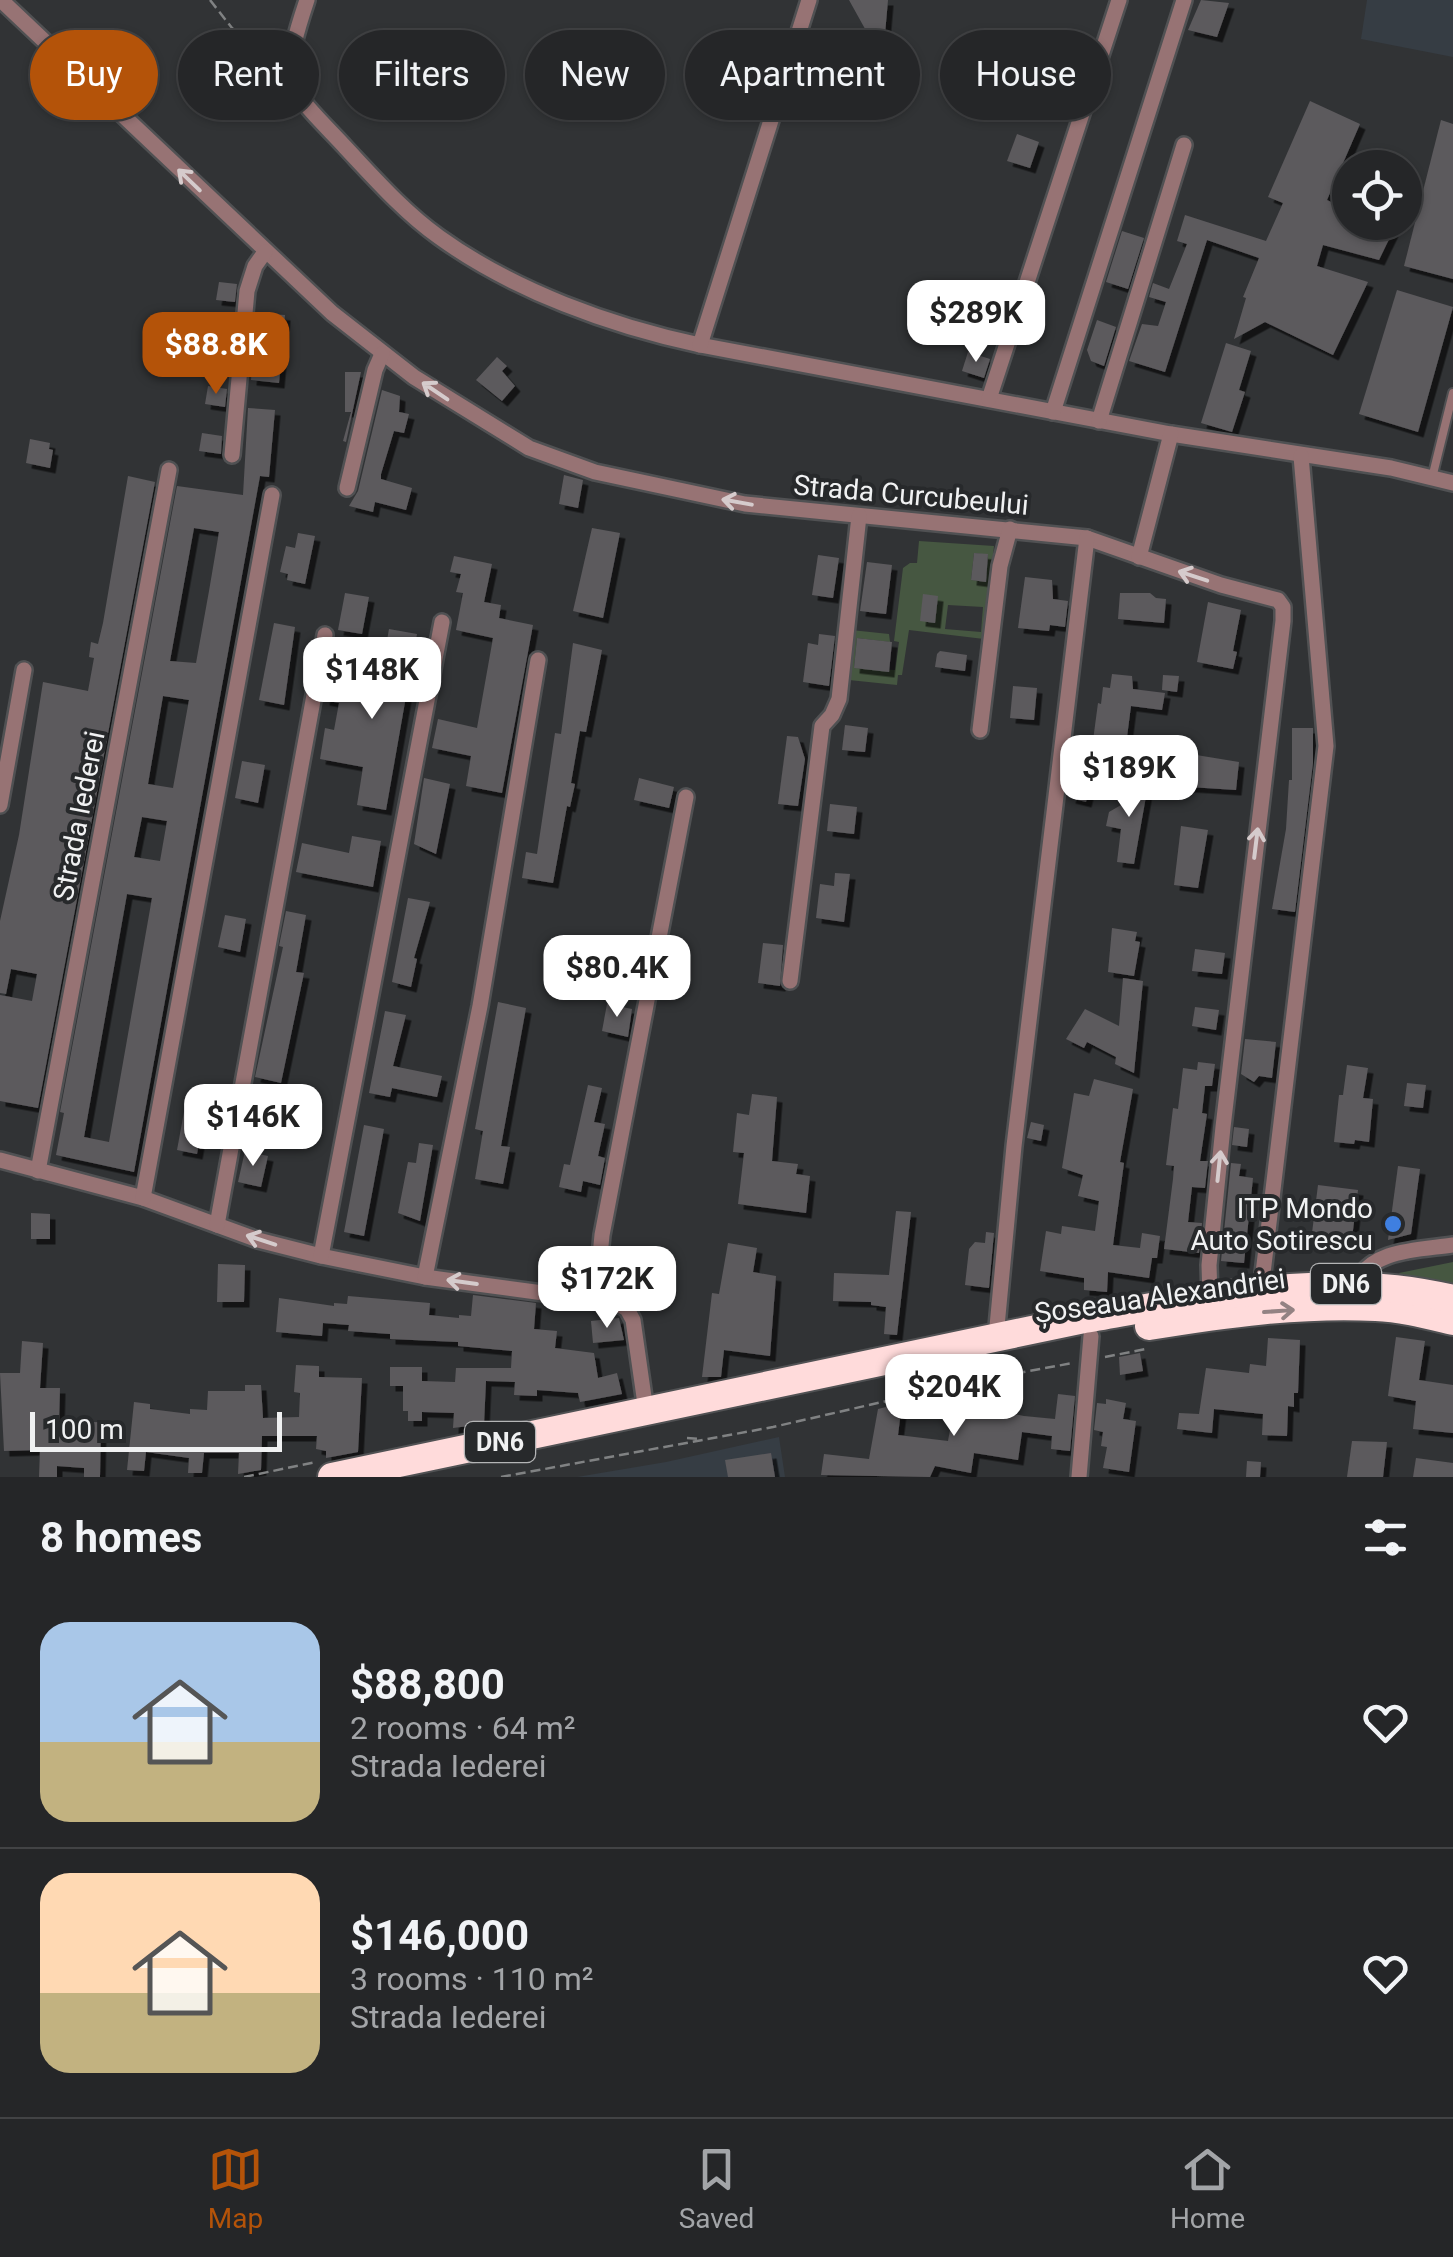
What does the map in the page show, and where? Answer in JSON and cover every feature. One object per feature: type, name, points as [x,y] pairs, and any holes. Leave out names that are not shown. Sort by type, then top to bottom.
[{"type":"highway","name":"Șoseaua Alexandriei","points":[[332,1477],[996,1337],[1210,1298],[1356,1284],[1445,1294]]},
{"type":"highway","name":"Șoseaua Alexandriei","points":[[408,1477],[1091,1348],[1228,1316],[1347,1307],[1391,1308],[1453,1321]]},
{"type":"street","name":"Strada Curcubeului","points":[[1,0],[265,252],[382,354],[496,429],[562,462],[725,500],[1087,538],[1222,586],[1270,596],[1283,608],[1208,1265],[1210,1298]]},
{"type":"street","points":[[299,30],[308,0]]},
{"type":"street","points":[[700,345],[809,0]]},
{"type":"street","points":[[989,399],[1119,0]]},
{"type":"street","points":[[1053,412],[1184,0]]},
{"type":"street","points":[[319,118],[399,204],[440,238],[493,270],[650,334],[1099,421],[1391,468],[1453,483]]},
{"type":"street","points":[[1099,421],[1184,145]]},
{"type":"street","points":[[232,455],[247,291],[254,266],[265,252]]},
{"type":"street","points":[[347,488],[382,354]]},
{"type":"street","points":[[1139,557],[1171,434]]},
{"type":"street","points":[[1262,1290],[1325,758],[1318,630],[1301,456]]},
{"type":"street","name":"Strada Iederei","points":[[38,1170],[169,470]]},
{"type":"street","points":[[143,1198],[272,495]]},
{"type":"street","points":[[790,981],[822,726],[839,699],[859,516]]},
{"type":"street","points":[[980,730],[1000,566],[1010,529]]},
{"type":"street","points":[[996,1337],[1016,1128],[1087,538]]},
{"type":"street","points":[[321,1256],[442,622]]},
{"type":"street","points":[[217,1225],[325,635]]},
{"type":"street","points":[[425,1277],[480,1006],[538,660]]},
{"type":"street","points":[[0,805],[24,670]]},
{"type":"street","points":[[596,1299],[602,1235],[686,798]]},
{"type":"street","points":[[0,1160],[143,1198],[321,1256],[425,1277],[596,1299],[623,1306],[633,1320],[646,1411]]},
{"type":"street","points":[[1356,1284],[1361,1270],[1379,1259],[1453,1245]]},
{"type":"street","points":[[1079,1477],[1091,1348]]},
{"type":"lane","points":[[1432,478],[1453,392]]},
{"type":"path","points":[[210,0],[234,30]]},
{"type":"path","points":[[500,1477],[773,1427],[974,1381],[1091,1348],[1156,1345]]},
{"type":"path","points":[[688,1438],[707,1439]]},
{"type":"shaded area","points":[[1367,0],[1453,0],[1453,57],[1361,39]]},
{"type":"shaded area","points":[[779,1437],[785,1477],[577,1477],[666,1462]]},
{"type":"green space","points":[[919,541],[994,546],[984,639],[909,630],[897,685],[849,680],[851,630],[889,634],[890,642],[857,638],[854,668],[895,670],[899,642],[894,641],[903,568],[917,563]],"holes":[[[974,553],[988,555],[986,581],[971,580]],[[948,605],[983,607],[981,632],[945,629]]]},
{"type":"green space","points":[[1453,1262],[1453,1284],[1401,1277],[1399,1273]]},
{"type":"building","points":[[849,0],[888,0],[885,30],[866,30]]},
{"type":"building","points":[[1201,0],[1229,3],[1217,37],[1188,30]]},
{"type":"building","points":[[1310,101],[1360,124],[1349,150],[1332,150],[1332,188],[1327,200],[1332,202],[1332,240],[1389,240],[1379,260],[1323,245],[1317,266],[1368,282],[1333,355],[1265,322],[1234,339],[1246,298],[1243,297],[1259,258],[1207,240],[1165,372],[1129,361],[1142,324],[1158,326],[1166,302],[1149,297],[1153,283],[1169,289],[1187,244],[1177,241],[1185,215],[1266,241],[1283,203],[1268,197]]},
{"type":"building","points":[[1441,120],[1453,124],[1453,279],[1404,266],[1411,240],[1422,240],[1422,195]]},
{"type":"building","points":[[1017,134],[1039,142],[1030,168],[1007,161]]},
{"type":"building","points":[[1122,231],[1144,238],[1128,289],[1106,282]]},
{"type":"building","points":[[219,282],[237,284],[235,302],[216,300]]},
{"type":"building","points":[[994,284],[1013,290],[1002,322],[983,316]]},
{"type":"building","points":[[1397,290],[1453,307],[1418,432],[1359,414]]},
{"type":"building","points":[[257,313],[285,315],[279,383],[251,380]]},
{"type":"building","points":[[1097,320],[1116,327],[1104,366],[1091,361],[1087,350]]},
{"type":"building","points":[[215,326],[232,328],[231,346],[213,344]]},
{"type":"building","points":[[1226,343],[1251,351],[1239,390],[1245,392],[1232,432],[1201,423]]},
{"type":"building","points":[[968,352],[990,359],[984,378],[962,371]]},
{"type":"building","points":[[497,357],[507,366],[502,371],[515,386],[502,401],[476,380]]},
{"type":"building","points":[[345,372],[361,372],[346,442],[343,441],[351,412],[345,412]]},
{"type":"building","points":[[208,386],[227,389],[225,407],[205,404]]},
{"type":"building","points":[[382,390],[400,396],[399,412],[409,414],[404,433],[394,431],[381,474],[381,479],[412,488],[406,510],[375,502],[373,512],[349,506],[358,491]]},
{"type":"building","points":[[248,408],[275,410],[269,477],[260,476],[134,1172],[56,1155],[64,1113],[60,1112],[177,486],[243,495]],"holes":[[[194,528],[219,532],[196,663],[170,661]],[[163,696],[189,700],[173,788],[148,784]],[[142,817],[167,821],[160,861],[134,857]],[[127,894],[152,898],[109,1142],[84,1137]]]},
{"type":"building","points":[[202,433],[222,436],[221,454],[199,451]]},
{"type":"building","points":[[30,439],[50,443],[50,468],[26,463]]},
{"type":"building","points":[[564,475],[583,480],[578,508],[559,504]]},
{"type":"building","points":[[128,476],[155,482],[38,1108],[0,1101],[0,995],[32,1001],[37,974],[11,969],[6,994],[0,993],[0,921],[19,835],[43,682],[88,691],[94,658],[89,657],[91,642],[98,644],[103,623]]},
{"type":"building","points":[[592,528],[620,533],[603,618],[573,611]]},
{"type":"building","points":[[298,533],[315,536],[305,584],[287,580],[288,574],[280,572],[286,546],[295,548]]},
{"type":"building","points":[[974,553],[988,554],[986,582],[971,580]]},
{"type":"building","points":[[818,555],[839,558],[833,598],[812,595]]},
{"type":"building","points":[[454,556],[492,564],[484,602],[501,605],[499,618],[533,625],[502,793],[466,786],[471,756],[432,748],[438,719],[477,728],[493,638],[456,630],[463,593],[456,592],[461,574],[450,572]]},
{"type":"building","points":[[867,562],[892,565],[886,614],[860,611]]},
{"type":"building","points":[[1025,577],[1052,580],[1053,599],[1068,601],[1065,627],[1050,625],[1049,631],[1018,628]]},
{"type":"building","points":[[345,593],[369,597],[362,634],[338,630]]},
{"type":"building","points":[[1120,593],[1150,593],[1166,599],[1164,623],[1118,619]]},
{"type":"building","points":[[923,594],[938,596],[935,623],[920,621]]},
{"type":"building","points":[[1208,602],[1241,610],[1233,669],[1197,662]]},
{"type":"building","points":[[274,623],[295,627],[284,705],[259,700]]},
{"type":"building","points":[[389,629],[417,634],[386,810],[357,805],[363,767],[320,759],[325,728],[334,730],[339,703],[324,700],[327,684],[378,691]]},
{"type":"building","points":[[819,634],[835,636],[829,686],[803,682],[808,643],[818,645]]},
{"type":"building","points":[[857,638],[892,642],[889,672],[854,668]]},
{"type":"building","points":[[573,643],[602,650],[586,732],[580,731],[571,783],[575,784],[570,807],[567,806],[553,883],[522,878],[526,852],[537,854],[555,733],[561,734]]},
{"type":"building","points":[[940,651],[967,655],[965,671],[935,667]]},
{"type":"building","points":[[1112,674],[1132,676],[1133,689],[1165,693],[1162,710],[1131,706],[1127,737],[1123,736],[1111,779],[1093,774],[1086,802],[1070,798],[1086,746],[1092,748],[1098,703],[1101,704],[1103,687],[1110,688]]},
{"type":"building","points":[[1163,675],[1179,676],[1177,692],[1162,690]]},
{"type":"building","points":[[1013,686],[1037,688],[1034,720],[1010,718]]},
{"type":"building","points":[[845,725],[868,728],[865,752],[842,750]]},
{"type":"building","points":[[1292,728],[1313,728],[1313,763],[1295,912],[1272,909],[1292,780]]},
{"type":"building","points":[[787,736],[798,737],[805,759],[798,806],[778,804]]},
{"type":"building","points":[[1178,752],[1239,762],[1236,790],[1174,786]]},
{"type":"building","points":[[242,761],[265,765],[258,803],[235,798]]},
{"type":"building","points":[[424,778],[450,784],[436,854],[414,844]]},
{"type":"building","points":[[639,778],[674,787],[669,808],[634,800]]},
{"type":"building","points":[[1126,780],[1148,785],[1134,864],[1117,862],[1121,829],[1106,826],[1109,812],[1121,805]]},
{"type":"building","points":[[830,804],[857,807],[854,834],[827,831]]},
{"type":"building","points":[[1181,826],[1208,830],[1198,888],[1174,885]]},
{"type":"building","points":[[352,836],[381,841],[373,887],[296,872],[302,843],[349,853]]},
{"type":"building","points":[[835,873],[850,874],[844,922],[816,918],[820,884],[834,886]]},
{"type":"building","points":[[408,898],[430,902],[414,958],[417,959],[411,987],[392,982]]},
{"type":"building","points":[[286,911],[306,915],[296,972],[304,973],[281,1083],[255,1077],[283,947],[279,946]]},
{"type":"building","points":[[225,915],[246,919],[240,952],[218,947]]},
{"type":"building","points":[[1112,928],[1137,932],[1135,941],[1140,942],[1134,976],[1108,972]]},
{"type":"building","points":[[763,943],[783,945],[780,986],[758,983]]},
{"type":"building","points":[[1195,949],[1225,953],[1222,974],[1192,971]]},
{"type":"building","points":[[1123,978],[1143,981],[1134,1073],[1115,1064],[1116,1057],[1087,1042],[1084,1048],[1066,1039],[1085,1009],[1119,1026]]},
{"type":"building","points":[[498,1002],[526,1008],[501,1146],[510,1147],[503,1184],[475,1179],[483,1131],[475,1129]]},
{"type":"building","points":[[607,1004],[632,1009],[628,1037],[602,1031]]},
{"type":"building","points":[[1195,1007],[1219,1010],[1216,1030],[1192,1026]]},
{"type":"building","points":[[385,1011],[406,1015],[393,1066],[442,1076],[437,1097],[392,1088],[390,1097],[369,1093]]},
{"type":"building","points":[[1245,1039],[1276,1042],[1272,1078],[1259,1076],[1254,1082],[1241,1074]]},
{"type":"building","points":[[1198,1062],[1215,1064],[1212,1086],[1205,1086],[1202,1113],[1207,1114],[1200,1161],[1208,1161],[1205,1188],[1192,1187],[1188,1222],[1202,1223],[1199,1253],[1164,1249],[1174,1166],[1166,1165],[1173,1108],[1178,1109],[1183,1068],[1197,1070]]},
{"type":"building","points":[[1347,1065],[1368,1068],[1363,1098],[1373,1099],[1369,1142],[1334,1142]]},
{"type":"building","points":[[1094,1079],[1133,1089],[1120,1162],[1124,1163],[1113,1245],[1140,1248],[1142,1233],[1160,1236],[1149,1278],[1108,1272],[1107,1292],[1084,1290],[1084,1278],[1040,1271],[1046,1231],[1061,1234],[1062,1226],[1095,1231],[1099,1201],[1078,1196],[1083,1175],[1062,1168],[1074,1093],[1089,1096]]},
{"type":"building","points":[[1407,1083],[1426,1085],[1423,1108],[1404,1106]]},
{"type":"building","points":[[588,1085],[602,1088],[594,1122],[605,1124],[598,1156],[605,1158],[600,1185],[583,1181],[581,1192],[559,1187],[564,1164],[570,1165]]},
{"type":"building","points":[[752,1094],[777,1097],[772,1161],[798,1164],[796,1174],[810,1176],[806,1213],[738,1204],[744,1153],[733,1152],[737,1113],[749,1115]]},
{"type":"building","points":[[184,1112],[204,1116],[197,1154],[177,1150]]},
{"type":"building","points":[[1031,1122],[1044,1125],[1041,1141],[1027,1138]]},
{"type":"building","points":[[364,1125],[384,1129],[364,1236],[344,1232]]},
{"type":"building","points":[[1234,1127],[1249,1129],[1247,1147],[1232,1145]]},
{"type":"building","points":[[419,1143],[433,1145],[420,1221],[398,1213],[408,1162],[416,1163]]},
{"type":"building","points":[[245,1151],[268,1156],[261,1187],[238,1182]]},
{"type":"building","points":[[1231,1163],[1241,1164],[1239,1176],[1253,1178],[1244,1263],[1221,1261]]},
{"type":"building","points":[[1398,1166],[1420,1169],[1411,1234],[1388,1240]]},
{"type":"building","points":[[1318,1185],[1358,1190],[1352,1238],[1312,1233]]},
{"type":"building","points":[[896,1211],[911,1212],[897,1335],[884,1334],[886,1307],[871,1302],[833,1301],[834,1273],[889,1275]]},
{"type":"building","points":[[31,1213],[50,1214],[50,1239],[31,1239]]},
{"type":"building","points":[[986,1232],[994,1233],[989,1288],[965,1285],[969,1249],[975,1242],[985,1243]]},
{"type":"building","points":[[728,1243],[757,1248],[753,1272],[776,1276],[770,1356],[724,1350],[721,1377],[702,1377],[712,1293],[719,1294]]},
{"type":"building","points":[[218,1264],[245,1265],[244,1302],[217,1302]]},
{"type":"building","points":[[473,1295],[536,1303],[534,1329],[557,1331],[555,1348],[594,1353],[598,1378],[617,1373],[622,1394],[580,1402],[578,1393],[537,1390],[537,1396],[514,1395],[515,1382],[486,1381],[484,1424],[453,1428],[454,1413],[422,1412],[422,1421],[408,1421],[408,1411],[403,1411],[403,1386],[390,1386],[390,1367],[422,1367],[422,1381],[455,1382],[456,1368],[511,1368],[512,1351],[458,1346],[458,1342],[390,1339],[390,1334],[348,1331],[349,1325],[323,1323],[322,1336],[276,1332],[279,1298],[334,1306],[347,1304],[348,1296],[430,1303],[429,1315],[459,1318],[471,1316]]},
{"type":"building","points":[[619,1318],[624,1340],[593,1343],[591,1321]]},
{"type":"building","points":[[1396,1337],[1425,1341],[1419,1380],[1453,1385],[1453,1433],[1413,1429],[1416,1401],[1388,1396]]},
{"type":"building","points":[[1268,1338],[1300,1340],[1298,1393],[1294,1393],[1294,1407],[1288,1406],[1287,1436],[1262,1435],[1263,1414],[1214,1409],[1212,1433],[1177,1429],[1179,1413],[1199,1414],[1206,1368],[1249,1373],[1250,1364],[1266,1366]]},
{"type":"building","points":[[22,1341],[43,1343],[40,1388],[60,1388],[59,1423],[101,1422],[100,1477],[84,1477],[84,1468],[57,1466],[57,1477],[39,1477],[40,1450],[4,1451],[0,1373],[20,1373]]},
{"type":"building","points":[[1140,1353],[1143,1371],[1120,1375],[1119,1357]]},
{"type":"building","points":[[296,1365],[319,1366],[319,1377],[362,1378],[358,1452],[326,1458],[326,1451],[316,1449],[317,1436],[262,1436],[261,1470],[238,1474],[239,1453],[204,1453],[202,1473],[188,1473],[189,1458],[146,1452],[144,1471],[127,1470],[134,1402],[150,1404],[150,1409],[190,1414],[190,1409],[207,1410],[208,1391],[245,1391],[245,1385],[261,1385],[263,1418],[299,1417],[300,1393],[294,1392]]},
{"type":"building","points":[[983,1385],[982,1390],[999,1392],[1000,1411],[1024,1416],[1055,1419],[1058,1394],[1075,1396],[1070,1451],[1051,1449],[1052,1436],[1022,1432],[1018,1460],[974,1453],[971,1473],[935,1466],[930,1477],[821,1475],[824,1454],[869,1459],[878,1409],[902,1403],[898,1435],[948,1441],[957,1391]]},
{"type":"building","points":[[1106,1399],[1126,1403],[1123,1419],[1136,1421],[1129,1472],[1103,1468],[1107,1447],[1101,1446],[1103,1432],[1094,1430],[1097,1403],[1106,1404]]},
{"type":"building","points":[[1352,1441],[1387,1442],[1383,1477],[1347,1477]]},
{"type":"building","points":[[771,1453],[775,1477],[728,1477],[725,1460]]},
{"type":"building","points":[[1416,1458],[1453,1463],[1453,1477],[1413,1477]]},
{"type":"building","points":[[1247,1461],[1261,1462],[1260,1477],[1246,1477]]},
{"type":"place","name":"ITP Mondo Auto Sotirescu","points":[[1393,1224]]}]
